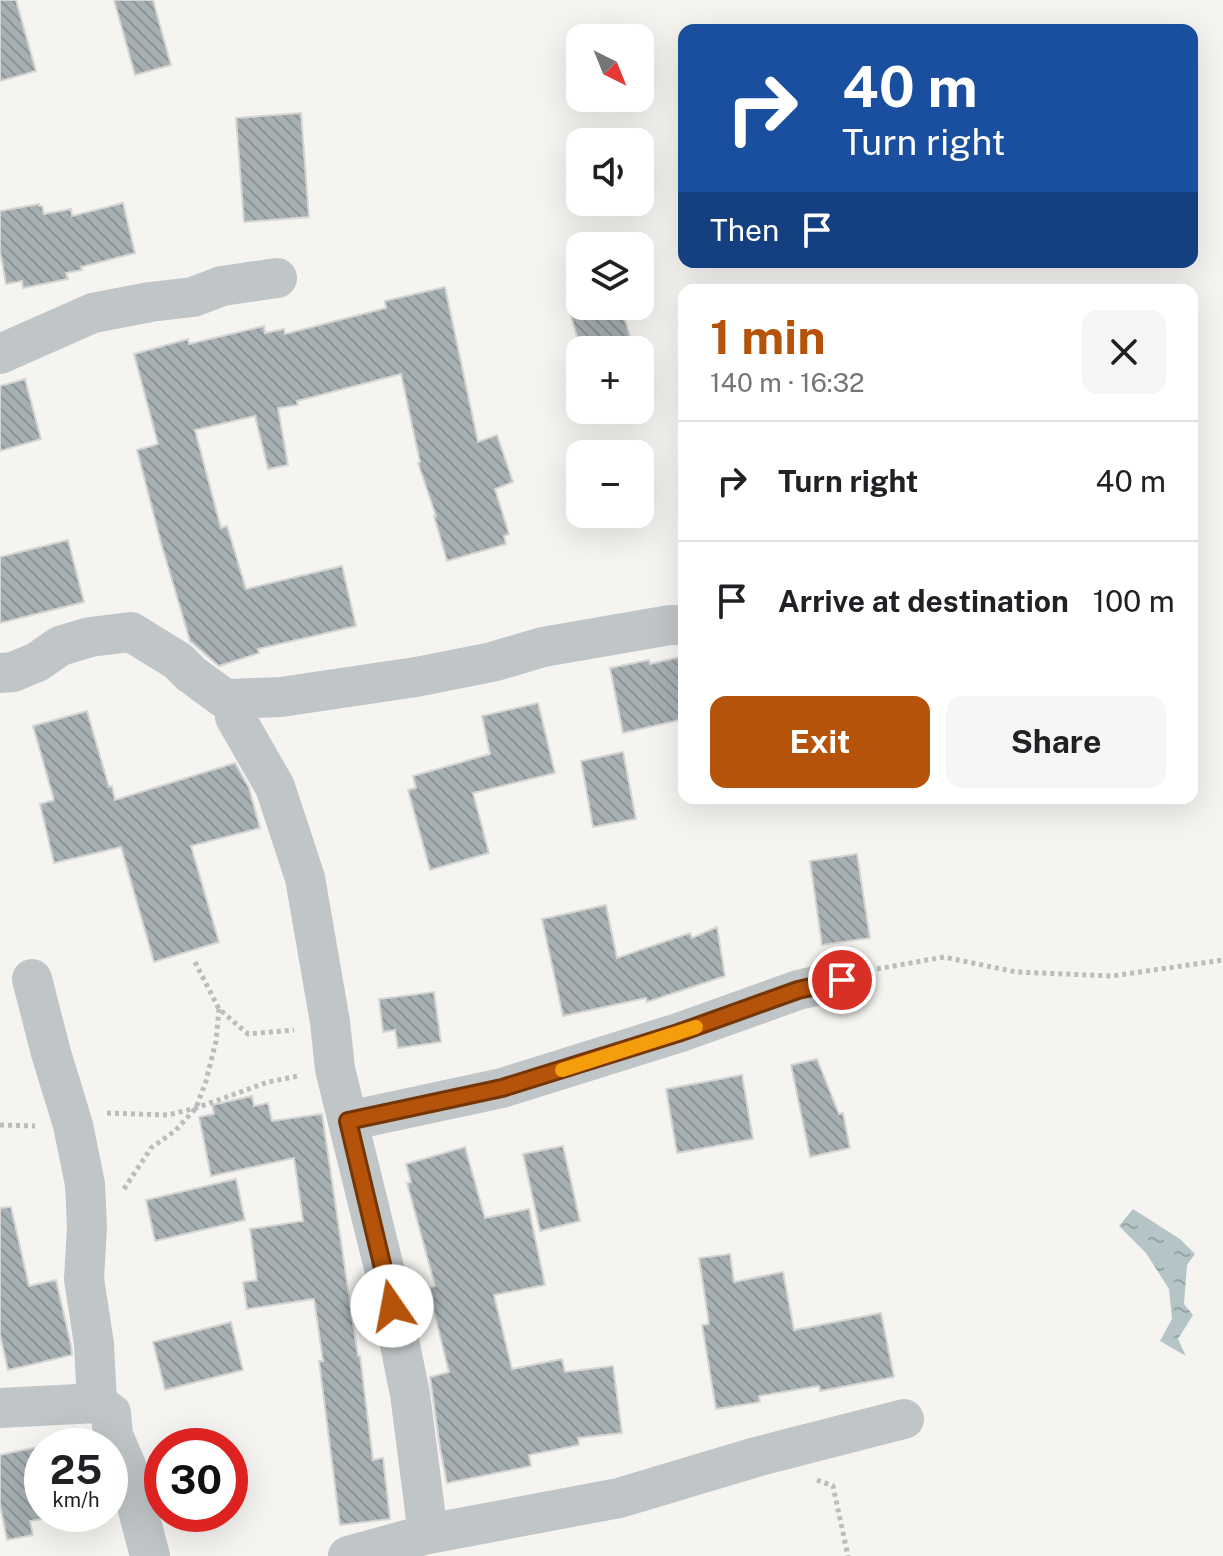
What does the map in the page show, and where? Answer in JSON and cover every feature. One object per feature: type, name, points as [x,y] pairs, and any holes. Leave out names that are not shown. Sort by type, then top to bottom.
[{"type":"street","points":[[0,354],[93,313],[193,297],[222,286],[277,278]]},
{"type":"street","points":[[0,673],[13,672],[37,662],[60,646],[90,637],[131,632],[178,661],[225,699],[281,697],[416,677],[492,662],[543,647],[678,625]]},
{"type":"street","points":[[235,717],[275,787],[305,878],[335,1069],[386,1276],[410,1394],[428,1534]]},
{"type":"street","points":[[32,979],[73,1125],[85,1184],[87,1227],[84,1279],[94,1344],[97,1403]]},
{"type":"street","points":[[348,1121],[502,1088],[678,1033],[798,990],[842,980]]},
{"type":"street","points":[[0,1408],[97,1403],[111,1413],[113,1435],[127,1468],[150,1556]]},
{"type":"street","points":[[348,1556],[428,1534],[619,1498],[756,1457],[904,1419]]},
{"type":"path","points":[[842,980],[885,966],[944,957],[1016,972],[1112,976],[1223,960]]},
{"type":"path","points":[[195,962],[219,1009],[248,1034],[288,1031],[330,1022]]},
{"type":"path","points":[[87,1227],[118,1197],[151,1148],[175,1131],[196,1108],[216,1041],[219,1009]]},
{"type":"path","points":[[196,1108],[268,1082],[335,1069]]},
{"type":"path","points":[[807,1476],[833,1486],[848,1556]]},
{"type":"water","points":[[1133,1209],[1180,1239],[1195,1254],[1187,1265],[1184,1304],[1193,1315],[1178,1339],[1186,1356],[1160,1341],[1172,1319],[1169,1289],[1146,1253],[1119,1226]]},
{"type":"building","points":[[0,0],[16,0],[36,71],[0,81]]},
{"type":"building","points":[[114,0],[153,0],[171,65],[135,75]]},
{"type":"building","points":[[301,113],[309,217],[244,222],[236,118]]},
{"type":"building","points":[[123,203],[135,253],[81,267],[82,270],[66,273],[68,279],[23,288],[22,281],[6,284],[0,251],[0,211],[39,204],[44,214],[71,209],[72,216]]},
{"type":"building","points":[[445,287],[478,442],[497,435],[513,482],[495,489],[509,534],[504,536],[506,544],[447,561],[418,463],[401,374],[297,401],[298,405],[278,408],[288,465],[268,469],[255,416],[195,430],[221,528],[227,526],[246,589],[342,566],[356,626],[258,649],[259,653],[219,666],[190,641],[161,543],[137,450],[158,444],[134,354],[188,339],[189,344],[264,326],[265,333],[284,329],[285,334],[386,308],[385,301]]},
{"type":"building","points":[[572,320],[625,320],[630,336],[577,336]]},
{"type":"building","points":[[25,379],[41,439],[0,451],[0,386]]},
{"type":"building","points":[[68,540],[84,602],[0,623],[0,557]]},
{"type":"building","points":[[678,657],[678,720],[623,733],[610,668],[649,660],[650,664]]},
{"type":"building","points":[[538,703],[555,773],[473,793],[489,853],[430,870],[408,790],[416,788],[413,776],[490,754],[482,716]]},
{"type":"building","points":[[87,711],[115,800],[235,763],[249,788],[260,828],[191,846],[219,942],[154,962],[121,847],[54,863],[40,804],[54,800],[33,726]]},
{"type":"building","points":[[623,752],[636,819],[593,827],[581,761]]},
{"type":"building","points":[[857,854],[870,938],[822,945],[810,861]]},
{"type":"building","points":[[606,905],[617,958],[690,933],[692,938],[717,927],[725,976],[647,1002],[646,998],[563,1016],[542,919]]},
{"type":"building","points":[[434,992],[441,1042],[398,1048],[395,1030],[383,1032],[379,999]]},
{"type":"building","points":[[817,1059],[839,1114],[843,1113],[850,1148],[810,1157],[791,1065]]},
{"type":"building","points":[[742,1075],[753,1139],[677,1153],[666,1089]]},
{"type":"building","points":[[252,1096],[254,1106],[268,1103],[272,1121],[322,1114],[373,1460],[383,1458],[390,1519],[340,1525],[314,1299],[247,1309],[243,1282],[257,1280],[250,1229],[303,1221],[294,1158],[211,1176],[199,1117],[214,1114],[212,1105]]},
{"type":"building","points":[[563,1146],[580,1221],[540,1231],[523,1154]]},
{"type":"building","points":[[465,1147],[485,1218],[529,1209],[545,1285],[494,1295],[512,1369],[562,1359],[565,1372],[613,1366],[622,1433],[578,1438],[579,1445],[529,1455],[531,1466],[447,1483],[430,1377],[449,1372],[428,1288],[435,1286],[407,1183],[411,1182],[406,1164]]},
{"type":"building","points":[[236,1179],[245,1220],[155,1241],[146,1200]]},
{"type":"building","points":[[11,1207],[29,1286],[56,1280],[72,1355],[8,1370],[0,1335],[0,1208]]},
{"type":"building","points":[[730,1254],[734,1282],[783,1272],[794,1330],[881,1313],[894,1377],[820,1391],[819,1386],[759,1396],[760,1402],[716,1409],[702,1325],[709,1324],[699,1258]]},
{"type":"building","points":[[231,1322],[243,1370],[165,1390],[153,1342]]},
{"type":"building","points":[[24,1450],[24,1532],[32,1532],[33,1535],[7,1540],[0,1505],[0,1455]]},
{"type":"slow traffic","points":[[562,1070],[696,1027]]},
{"type":"route","points":[[392,1306],[348,1121],[502,1088],[678,1033],[798,990],[842,980]]}]
